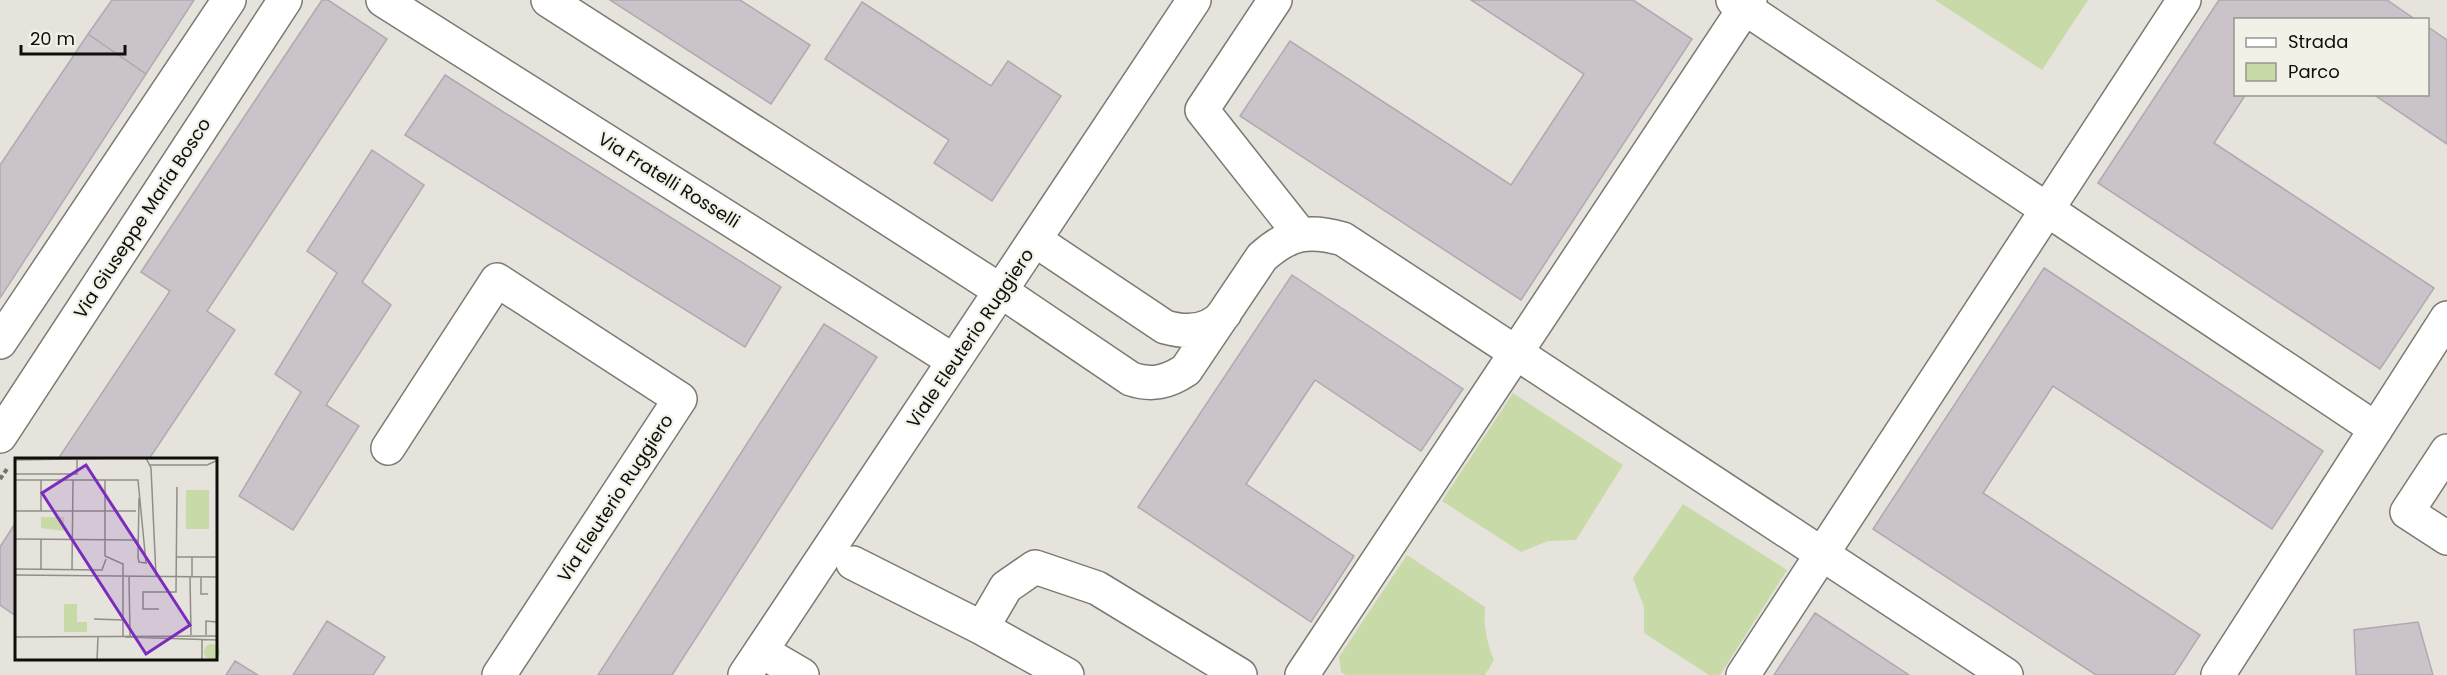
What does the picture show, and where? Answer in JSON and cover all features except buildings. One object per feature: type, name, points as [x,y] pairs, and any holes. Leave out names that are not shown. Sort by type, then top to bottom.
[{"type":"street","points":[[0,342],[229,0]]},
{"type":"street","name":"Via Giuseppe Maria Bosco","points":[[0,436],[285,0]]},
{"type":"street","name":"Via Fratelli Rosselli","points":[[383,0],[954,361]]},
{"type":"street","points":[[549,0],[1001,291],[1131,379],[1142,383],[1158,383],[1173,379],[1186,370],[1262,257],[1279,242],[1300,234],[1322,233],[1343,239],[2006,675]]},
{"type":"street","name":"Viale Eleuterio Ruggiero","points":[[753,663],[1194,0]]},
{"type":"street","points":[[1275,0],[1202,110],[1300,234]]},
{"type":"street","points":[[1743,675],[2184,0]]},
{"type":"street","points":[[1302,675],[1743,3],[2376,429]]},
{"type":"street","points":[[1035,240],[1165,327],[1177,331],[1193,331],[1209,327],[1222,317],[1231,305]]},
{"type":"street","name":"Via Eleuterio Ruggiero","points":[[388,448],[497,280],[680,399],[499,675]]},
{"type":"street","points":[[2218,675],[2447,318]]},
{"type":"street","points":[[2447,451],[2407,512],[2447,538]]},
{"type":"street","points":[[853,563],[982,628],[1067,675]]},
{"type":"street","points":[[982,628],[1006,587],[1035,567],[1097,588],[1240,675]]},
{"type":"street","points":[[753,663],[802,675]]},
{"type":"green space","points":[[1935,0],[2088,0],[2042,70]]},
{"type":"green space","points":[[1513,393],[1623,465],[1576,540],[1548,541],[1521,552],[1442,501]]},
{"type":"green space","points":[[1683,504],[1787,570],[1720,675],[1709,675],[1644,633],[1644,607],[1633,578]]},
{"type":"green space","points":[[1407,555],[1485,607],[1486,634],[1494,660],[1485,675],[1346,675],[1341,672],[1339,657]]}]
